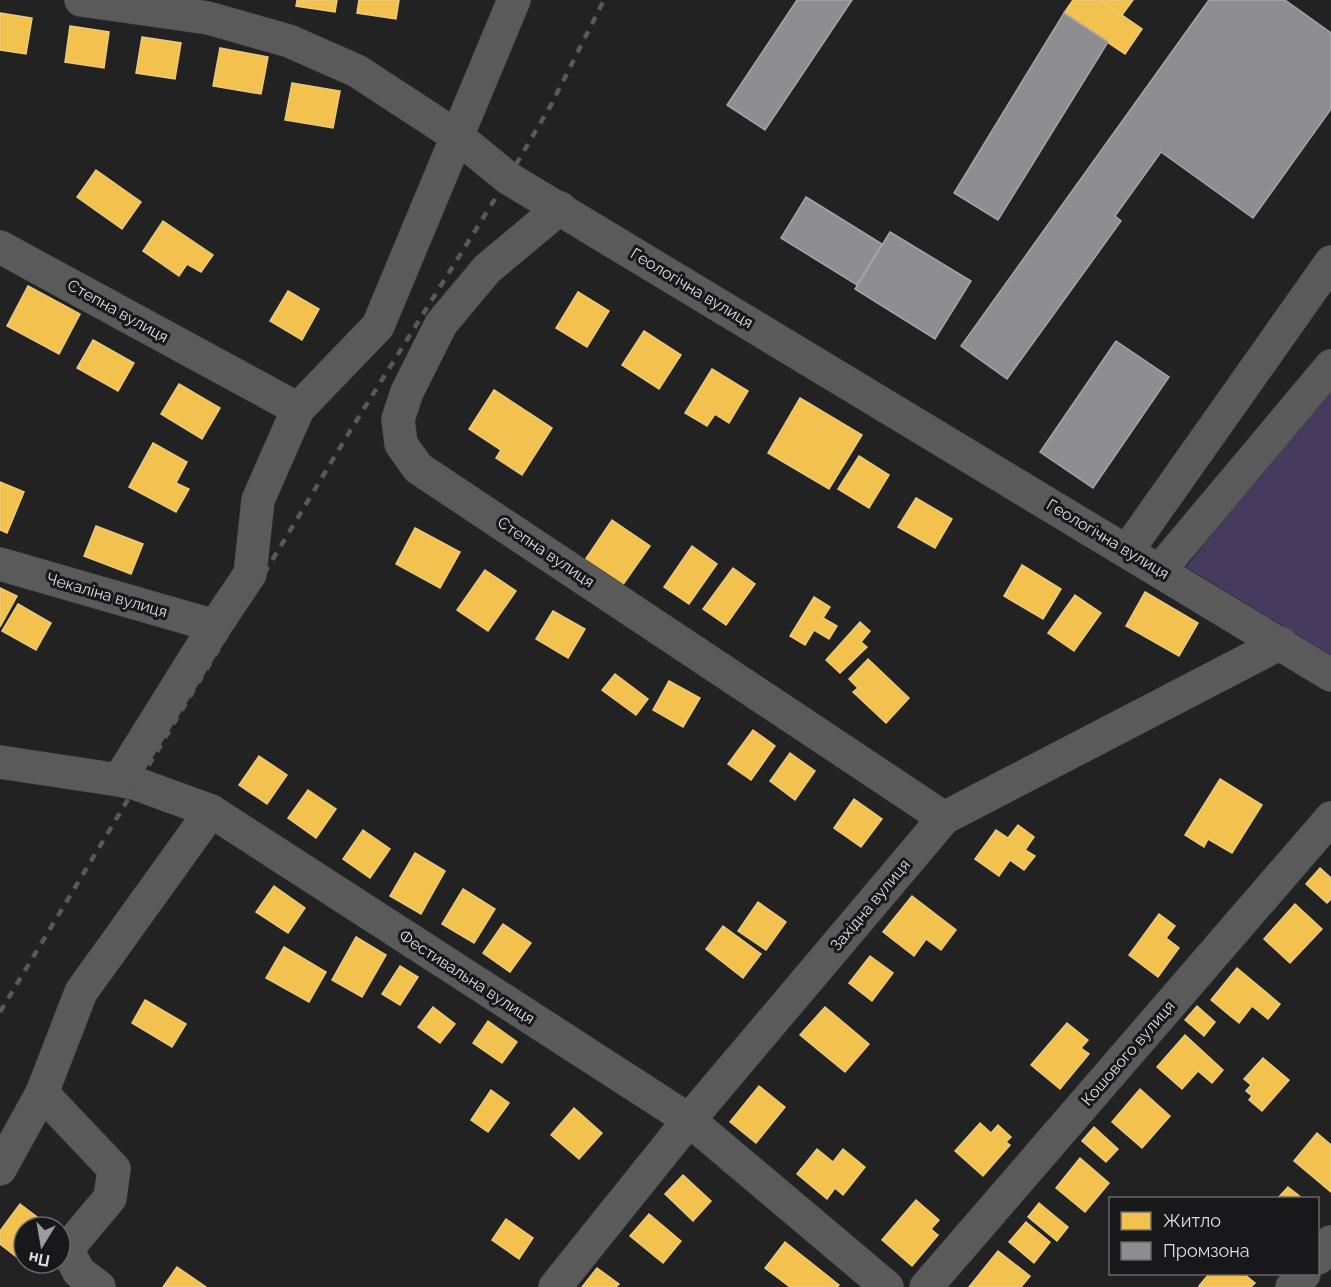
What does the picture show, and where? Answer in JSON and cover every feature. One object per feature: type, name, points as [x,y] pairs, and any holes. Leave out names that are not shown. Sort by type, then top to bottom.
[{"type":"street","name":"Геологічна вулиця","points":[[81,0],[208,18],[289,41],[357,71],[458,137],[508,178],[1331,675]]},
{"type":"street","points":[[119,780],[250,574],[258,500],[298,409],[378,326],[514,0]]},
{"type":"street","name":"Степна вулиця","points":[[560,208],[487,269],[441,324],[407,392],[398,419],[401,444],[418,468],[944,818]]},
{"type":"street","name":"Степна вулиця","points":[[0,247],[298,409]]},
{"type":"street","points":[[1127,551],[1331,262]]},
{"type":"street","points":[[1160,570],[1331,366]]},
{"type":"street","name":"Чекаліна вулиця","points":[[0,564],[215,626]]},
{"type":"street","name":"Західна вулиця","points":[[555,1287],[689,1120],[944,818],[1281,643]]},
{"type":"street","name":"Фестивальна вулиця","points":[[0,762],[137,784],[211,811],[689,1120],[886,1287]]},
{"type":"street","points":[[0,1169],[42,1093],[81,992],[211,811]]},
{"type":"street","name":"Кошового вулиця","points":[[926,1287],[1331,818]]},
{"type":"street","points":[[42,1093],[114,1169],[110,1198],[67,1250],[79,1272],[99,1287]]},
{"type":"street","points":[[1319,1256],[1331,1242]]},
{"type":"street","points":[[1292,1287],[1303,1275]]},
{"type":"shaded area","points":[[1331,383],[1331,655],[1186,567]]},
{"type":"building: Житло","points":[[297,0],[337,0],[335,12],[296,6]]},
{"type":"building: Житло","points":[[359,0],[399,0],[396,19],[357,13]]},
{"type":"building: Житло","points":[[1073,0],[1100,0],[1142,29],[1125,54],[1064,13]]},
{"type":"building: Житло","points":[[1100,0],[1133,0],[1122,15]]},
{"type":"building: Житло","points":[[0,13],[32,18],[26,54],[0,50]]},
{"type":"building: Житло","points":[[70,26],[109,32],[104,68],[65,62]]},
{"type":"building: Житло","points":[[142,37],[181,43],[175,79],[136,73]]},
{"type":"building: Житло","points":[[220,48],[268,57],[261,94],[213,86]]},
{"type":"building: Житло","points":[[292,83],[340,91],[333,128],[285,120]]},
{"type":"building: Житло","points":[[96,170],[141,202],[122,229],[77,197]]},
{"type":"building: Житло","points":[[163,221],[213,255],[201,272],[187,264],[179,276],[143,251]]},
{"type":"building: Житло","points":[[28,286],[80,314],[59,354],[7,326]]},
{"type":"building: Житло","points":[[288,291],[319,309],[302,340],[270,321]]},
{"type":"building: Житло","points":[[578,292],[609,311],[587,347],[556,328]]},
{"type":"building: Житло","points":[[644,331],[681,355],[659,389],[622,365]]},
{"type":"building: Житло","points":[[93,340],[134,363],[118,391],[77,368]]},
{"type":"building: Житло","points":[[712,369],[748,391],[729,423],[715,414],[707,426],[685,413]]},
{"type":"building: Житло","points":[[179,384],[220,408],[202,439],[161,414]]},
{"type":"building: Житло","points":[[494,390],[552,428],[522,475],[496,458],[501,450],[469,429]]},
{"type":"building: Житло","points":[[800,398],[862,435],[829,489],[768,453]]},
{"type":"building: Житло","points":[[153,443],[187,462],[176,483],[189,489],[176,512],[129,487]]},
{"type":"building: Житло","points":[[859,456],[889,475],[869,508],[838,489]]},
{"type":"building: Житло","points":[[0,482],[24,492],[7,533],[0,530]]},
{"type":"building: Житло","points":[[916,498],[952,519],[935,548],[898,527]]},
{"type":"building: Житло","points":[[612,520],[650,546],[622,586],[585,560]]},
{"type":"building: Житло","points":[[96,526],[143,544],[131,574],[84,556]]},
{"type":"building: Житло","points":[[415,528],[460,552],[440,588],[396,564]]},
{"type":"building: Житло","points":[[692,546],[717,564],[689,604],[664,587]]},
{"type":"building: Житло","points":[[1022,565],[1061,589],[1043,619],[1004,596]]},
{"type":"building: Житло","points":[[733,568],[755,584],[726,625],[703,609]]},
{"type":"building: Житло","points":[[485,570],[516,591],[488,631],[457,610]]},
{"type":"building: Житло","points":[[0,588],[17,596],[0,627]]},
{"type":"building: Житло","points":[[1145,592],[1198,623],[1179,656],[1126,626]]},
{"type":"building: Житло","points":[[1075,595],[1101,613],[1074,651],[1048,633]]},
{"type":"building: Житло","points":[[814,597],[830,607],[823,618],[837,626],[829,639],[814,630],[805,645],[790,636]]},
{"type":"building: Житло","points":[[18,604],[51,623],[36,650],[2,631]]},
{"type":"building: Житло","points":[[553,611],[585,629],[568,658],[536,639]]},
{"type":"building: Житло","points":[[860,622],[870,631],[861,642],[867,647],[840,673],[826,660]]},
{"type":"building: Житло","points":[[868,659],[909,698],[886,723],[853,692],[858,688],[849,679]]},
{"type":"building: Житло","points":[[615,674],[648,699],[636,715],[602,690]]},
{"type":"building: Житло","points":[[669,681],[700,698],[683,727],[653,710]]},
{"type":"building: Житло","points":[[753,730],[775,746],[751,780],[728,764]]},
{"type":"building: Житло","points":[[790,753],[815,771],[795,800],[770,781]]},
{"type":"building: Житло","points":[[259,756],[287,775],[267,804],[239,785]]},
{"type":"building: Житло","points":[[1220,779],[1262,805],[1232,853],[1208,839],[1204,847],[1185,835]]},
{"type":"building: Житло","points":[[308,790],[336,809],[316,838],[288,818]]},
{"type":"building: Житло","points":[[854,799],[882,819],[861,847],[834,828]]},
{"type":"building: Житло","points":[[1018,825],[1034,837],[1025,850],[1035,856],[1024,870],[1010,860],[999,876],[975,859],[996,830],[1008,838]]},
{"type":"building: Житло","points":[[363,830],[390,849],[370,878],[343,859]]},
{"type":"building: Житло","points":[[415,853],[445,871],[421,914],[390,896]]},
{"type":"building: Житло","points":[[1320,868],[1331,878],[1331,899],[1327,903],[1306,884]]},
{"type":"building: Житло","points":[[274,886],[305,908],[288,933],[256,912]]},
{"type":"building: Житло","points":[[463,889],[495,909],[474,943],[442,924]]},
{"type":"building: Житло","points":[[912,896],[956,930],[941,950],[926,939],[914,956],[883,932]]},
{"type":"building: Житло","points":[[758,902],[786,922],[766,950],[738,931]]},
{"type":"building: Житло","points":[[1295,904],[1322,929],[1290,963],[1264,939]]},
{"type":"building: Житло","points":[[1159,914],[1175,926],[1166,938],[1179,948],[1158,977],[1129,955]]},
{"type":"building: Житло","points":[[503,924],[531,943],[510,972],[483,953]]},
{"type":"building: Житло","points":[[723,926],[761,954],[743,978],[706,949]]},
{"type":"building: Житло","points":[[356,937],[386,955],[362,997],[332,980]]},
{"type":"building: Житло","points":[[284,947],[326,972],[309,1002],[266,978]]},
{"type":"building: Житло","points":[[870,956],[893,973],[872,1001],[849,983]]},
{"type":"building: Житло","points":[[400,966],[418,977],[400,1005],[382,994]]},
{"type":"building: Житло","points":[[1237,968],[1280,1004],[1268,1019],[1252,1006],[1239,1023],[1211,1000]]},
{"type":"building: Житло","points":[[145,1000],[186,1024],[172,1047],[132,1023]]},
{"type":"building: Житло","points":[[1197,1006],[1215,1022],[1204,1036],[1185,1020]]},
{"type":"building: Житло","points":[[433,1007],[455,1024],[440,1043],[418,1027]]},
{"type":"building: Житло","points":[[825,1007],[869,1044],[845,1072],[800,1035]]},
{"type":"building: Житло","points":[[488,1021],[517,1042],[502,1063],[473,1043]]},
{"type":"building: Житло","points":[[1067,1023],[1088,1040],[1081,1048],[1089,1054],[1060,1089],[1031,1065]]},
{"type":"building: Житло","points":[[1185,1035],[1223,1070],[1212,1083],[1198,1071],[1182,1089],[1157,1067]]},
{"type":"building: Житло","points":[[1263,1058],[1289,1080],[1262,1111],[1249,1100],[1252,1096],[1246,1091],[1251,1085],[1244,1079]]},
{"type":"building: Житло","points":[[759,1086],[785,1107],[756,1143],[730,1122]]},
{"type":"building: Житло","points":[[1140,1089],[1170,1116],[1142,1148],[1112,1122]]},
{"type":"building: Житло","points":[[491,1090],[509,1103],[488,1132],[471,1120]]},
{"type":"building: Житло","points":[[574,1108],[602,1133],[579,1159],[551,1135]]},
{"type":"building: Житло","points":[[980,1123],[991,1133],[998,1125],[1011,1137],[1006,1142],[1010,1145],[983,1176],[955,1151]]},
{"type":"building: Житло","points":[[1094,1127],[1118,1149],[1106,1162],[1082,1141]]},
{"type":"building: Житло","points":[[1317,1133],[1331,1145],[1331,1192],[1294,1161]]},
{"type":"building: Житло","points":[[817,1149],[833,1162],[843,1149],[865,1167],[843,1195],[835,1188],[827,1199],[797,1174]]},
{"type":"building: Житло","points":[[1080,1158],[1109,1183],[1085,1212],[1056,1188]]},
{"type":"building: Житло","points":[[683,1175],[711,1201],[693,1221],[665,1194]]},
{"type":"building: Житло","points":[[1288,1187],[1301,1197],[1279,1197]]},
{"type":"building: Житло","points":[[916,1200],[939,1220],[931,1229],[938,1235],[912,1266],[882,1240]]},
{"type":"building: Житло","points":[[1039,1203],[1068,1227],[1057,1241],[1028,1217]]},
{"type":"building: Житло","points":[[20,1204],[34,1215],[12,1215],[12,1253],[0,1244],[0,1231]]},
{"type":"building: Житло","points":[[649,1214],[681,1241],[663,1263],[630,1236]]},
{"type":"building: Житло","points":[[506,1219],[533,1238],[519,1259],[492,1240]]},
{"type":"building: Житло","points":[[1026,1222],[1050,1242],[1034,1263],[1009,1242]]},
{"type":"building: Житло","points":[[785,1242],[839,1285],[837,1287],[790,1287],[765,1268]]},
{"type":"building: Житло","points":[[998,1251],[1030,1276],[1021,1287],[969,1287]]},
{"type":"building: Житло","points":[[177,1267],[206,1287],[163,1287]]},
{"type":"building: Житло","points":[[597,1268],[619,1284],[616,1287],[582,1287]]},
{"type":"building: Житло","points":[[1208,1275],[1245,1275],[1255,1283],[1251,1287],[1199,1286]]},
{"type":"building: Промзона","points":[[797,0],[852,0],[765,130],[727,105]]},
{"type":"building: Промзона","points":[[1209,0],[1285,0],[1331,33],[1331,109],[1253,218],[1161,152],[1115,216],[1121,221],[1007,379],[961,346]]},
{"type":"building: Промзона","points":[[1064,13],[1108,42],[998,220],[954,193]]},
{"type":"building: Промзона","points":[[806,197],[882,244],[857,285],[781,238]]},
{"type":"building: Промзона","points":[[890,232],[971,281],[935,339],[855,289]]},
{"type":"building: Промзона","points":[[1116,341],[1169,377],[1093,488],[1040,452]]},
{"type":"railway","points":[[0,1012],[350,431],[508,178],[551,105],[604,0]]}]
